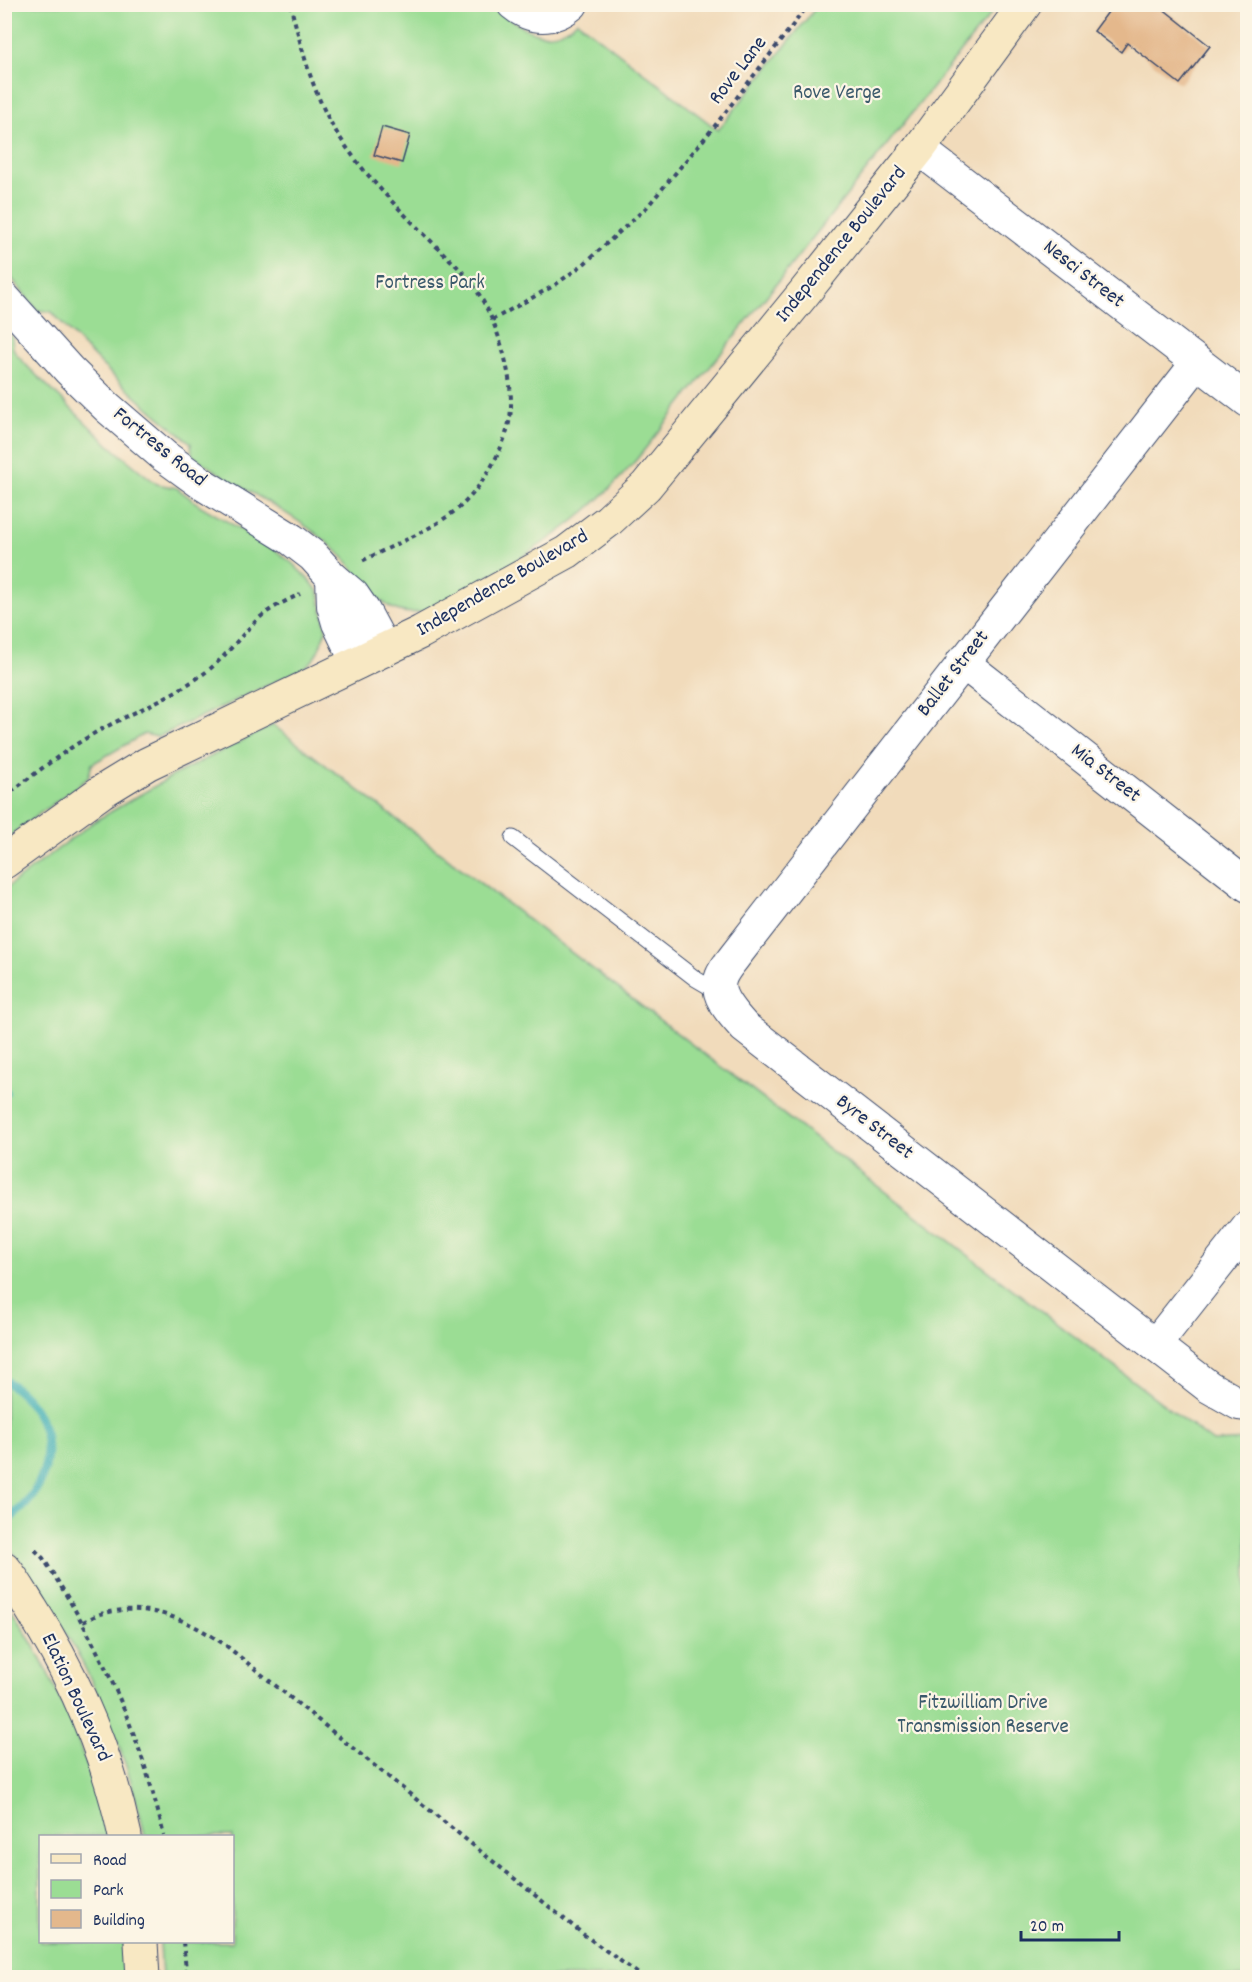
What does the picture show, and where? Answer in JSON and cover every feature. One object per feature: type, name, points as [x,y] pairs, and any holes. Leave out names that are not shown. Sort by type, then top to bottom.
[{"type":"street","points":[[513,4],[529,14],[540,17],[560,13],[572,4]]},
{"type":"street","name":"Independence Boulevard","points":[[4,862],[101,792],[147,764],[422,632],[567,552],[608,521],[646,486],[804,293],[919,149],[1025,4]]},
{"type":"street","name":"Nesci Street","points":[[919,149],[1248,401]]},
{"type":"street","name":"Fortress Road","points":[[4,298],[69,370],[107,407],[164,456],[212,491],[291,539],[313,556],[332,577]]},
{"type":"street","name":"Ballet Street","points":[[719,990],[720,978],[735,956],[1197,363]]},
{"type":"street","points":[[332,577],[333,606],[338,623],[371,657]]},
{"type":"street","name":"Mia Street","points":[[962,662],[1248,886]]},
{"type":"street","name":"Byre Street","points":[[719,990],[729,1010],[744,1027],[1209,1387],[1239,1404],[1248,1406]]},
{"type":"street","points":[[1155,1345],[1248,1227]]},
{"type":"street","name":"Elation Boulevard","points":[[7,1571],[43,1627],[77,1691],[93,1727],[108,1771],[125,1835]]},
{"type":"street","points":[[141,1943],[143,1977]]},
{"type":"lane","points":[[513,838],[696,979],[708,987],[719,990]]},
{"type":"path","points":[[4,9],[12,4]]},
{"type":"path","points":[[4,797],[74,746],[201,676],[222,659],[252,624],[264,614],[435,524],[451,513],[475,492],[499,451],[512,409],[510,384],[492,320],[469,280],[379,187],[336,132],[311,82],[290,4]]},
{"type":"path","name":"Rove Lane","points":[[492,320],[555,285],[611,242],[647,207],[714,127],[809,4]]},
{"type":"path","points":[[83,1622],[104,1613],[135,1610],[158,1612],[180,1618],[203,1630],[224,1644],[583,1934],[644,1977]]},
{"type":"path","points":[[183,1943],[187,1977]]},
{"type":"green space","name":"Fortress Park","points":[[4,5],[491,5],[532,32],[554,34],[565,30],[577,21],[718,130],[818,5],[998,5],[637,459],[617,481],[582,514],[546,541],[429,610],[414,613],[399,611],[384,603],[323,539],[288,514],[192,455],[191,443],[118,380],[52,312],[37,310],[5,270]]},
{"type":"green space","points":[[5,329],[12,337],[16,354],[30,369],[108,444],[138,469],[157,484],[177,488],[199,505],[274,549],[292,563],[319,593],[326,630],[313,660],[304,668],[158,737],[144,734],[92,764],[88,778],[5,839]]},
{"type":"green space","name":"Fitzwilliam Drive Transmission Reserve","points":[[273,725],[1213,1442],[1247,1440],[1247,1977],[162,1977],[160,1943],[234,1943],[234,1835],[145,1835],[123,1756],[92,1681],[52,1610],[5,1541],[5,889],[95,821],[174,775]]},
{"type":"green space","points":[[5,1599],[38,1655],[67,1713],[90,1774],[108,1835],[39,1835],[39,1943],[124,1943],[126,1977],[5,1977]]},
{"type":"building","points":[[1107,4],[1157,4],[1210,46],[1180,84],[1127,43],[1121,52],[1094,31],[1111,8]]},
{"type":"building","points":[[382,127],[410,135],[402,163],[374,155]]},
{"type":"waterway","points":[[4,1380],[31,1404],[40,1419],[47,1450],[45,1467],[39,1483],[27,1503],[9,1519]]},
{"type":"park label","name":"Rove Verge","points":[[837,94]]}]
